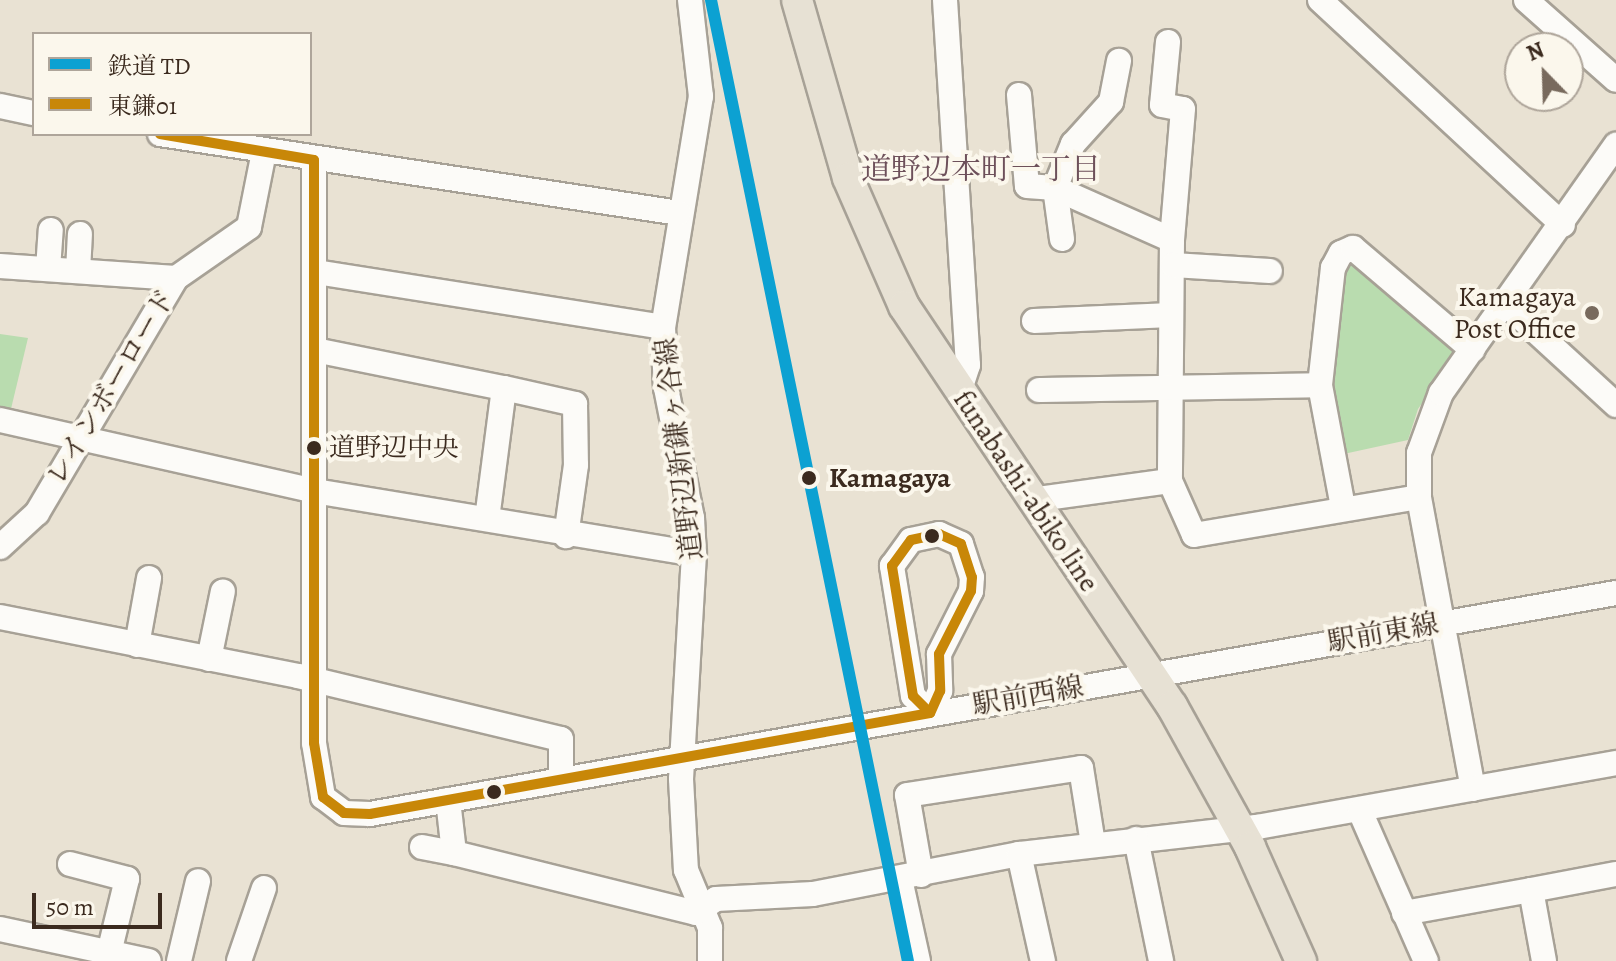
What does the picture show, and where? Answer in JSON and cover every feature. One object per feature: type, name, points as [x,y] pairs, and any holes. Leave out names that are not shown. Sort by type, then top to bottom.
[{"type":"main road","name":"funabashi-abiko line","points":[[797,0],[861,211],[904,306],[1031,500],[1150,673],[1241,829],[1301,961]]},
{"type":"street","name":"道野辺新鎌ヶ谷線","points":[[690,0],[701,96],[679,213],[663,327],[666,388],[692,518],[694,554],[684,757],[686,870],[710,928],[710,961]]},
{"type":"street","points":[[945,0],[968,365],[959,392]]},
{"type":"street","points":[[1526,0],[1616,80]]},
{"type":"street","points":[[1323,1],[1563,225]]},
{"type":"street","points":[[1168,42],[1162,105],[1183,109],[1172,240],[1170,481],[1194,535],[1343,507],[1419,497]]},
{"type":"street","points":[[1062,239],[1055,188],[1073,144],[1111,102],[1119,61]]},
{"type":"street","points":[[1019,95],[1027,186],[1055,188],[1172,240]]},
{"type":"street","points":[[0,106],[32,113]]},
{"type":"street","points":[[172,136],[581,201],[679,213]]},
{"type":"street","points":[[1473,789],[1419,497],[1419,453],[1427,423],[1441,393],[1507,305],[1616,145]]},
{"type":"street","name":"レインボーロード","points":[[0,547],[37,513],[80,436],[89,431],[176,278],[249,227],[264,152]]},
{"type":"street","name":"駅前西線","points":[[314,160],[316,774],[323,797],[344,813],[370,814],[1150,673]]},
{"type":"street","points":[[48,269],[51,230]]},
{"type":"street","points":[[78,271],[80,234]]},
{"type":"street","points":[[1343,507],[1320,385],[1333,268],[1341,253],[1353,248],[1473,350]]},
{"type":"street","points":[[1173,265],[1270,271]]},
{"type":"street","points":[[0,266],[176,278]]},
{"type":"street","points":[[316,272],[663,327]]},
{"type":"street","points":[[1507,305],[1616,405]]},
{"type":"street","points":[[1034,321],[1171,315]]},
{"type":"street","points":[[315,350],[575,404],[576,465],[566,536]]},
{"type":"street","points":[[1039,390],[1320,385]]},
{"type":"street","points":[[487,519],[504,388]]},
{"type":"street","points":[[0,420],[80,436],[121,450],[315,491],[487,519],[566,536],[694,554]]},
{"type":"street","points":[[1031,500],[1170,481]]},
{"type":"street","points":[[939,534],[961,544],[972,577],[971,591],[939,654],[940,691],[930,713],[913,696],[891,578],[902,547],[939,534]]},
{"type":"street","points":[[137,645],[149,578]]},
{"type":"street","points":[[209,659],[223,591]]},
{"type":"street","name":"駅前東線","points":[[1150,673],[1616,593]]},
{"type":"street","points":[[0,617],[314,680],[568,740],[561,778]]},
{"type":"street","points":[[422,847],[696,913],[716,899],[813,894],[1019,854],[1241,829],[1360,811],[1616,763]]},
{"type":"street","points":[[918,961],[910,877],[907,795],[1081,768],[1093,844]]},
{"type":"street","points":[[448,800],[454,853]]},
{"type":"street","points":[[1360,811],[1426,961]]},
{"type":"street","points":[[1136,839],[1161,961]]},
{"type":"street","points":[[1019,854],[1043,961]]},
{"type":"street","points":[[70,864],[127,879],[109,953]]},
{"type":"street","points":[[1404,913],[1616,874]]},
{"type":"street","points":[[179,961],[198,881]]},
{"type":"street","points":[[239,961],[264,888]]},
{"type":"street","points":[[1531,890],[1544,961]]},
{"type":"street","points":[[0,929],[149,961]]},
{"type":"green space","points":[[1359,261],[1454,346],[1456,354],[1418,409],[1408,440],[1339,455],[1328,385],[1340,269]]},
{"type":"green space","points":[[0,334],[28,338],[10,413],[0,411]]},
{"type":"rail line","name":"TD","points":[[711,0],[908,961]]},
{"type":"transit line","name":"東鎌01","points":[[172,136],[314,160],[314,743],[323,797],[344,813],[370,814],[930,713]]},
{"type":"transit line","name":"東鎌01","points":[[939,534],[961,544],[972,577],[971,591],[939,654],[940,691],[930,713],[913,696],[892,566],[911,540],[939,534]]},
{"type":"place","name":"Kamagaya Post Office","points":[[1592,313]]},
{"type":"place","name":"道野辺中央","points":[[314,448]]},
{"type":"place","name":"Kamagaya","points":[[809,478]]},
{"type":"district","name":"道野辺本町一丁目","points":[[981,169]]}]
